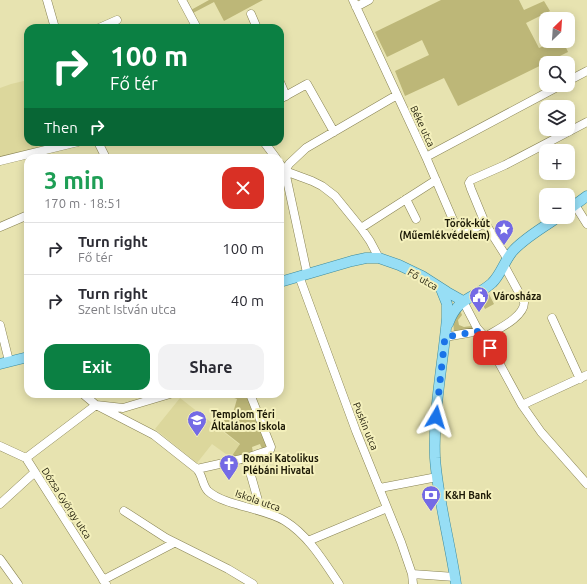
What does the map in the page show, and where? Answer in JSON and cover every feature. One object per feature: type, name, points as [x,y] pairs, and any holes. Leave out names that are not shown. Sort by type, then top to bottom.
[{"type":"main road","points":[[575,206],[587,196]]},
{"type":"main road","points":[[445,334],[451,316],[461,301],[491,284],[520,245],[548,224]]},
{"type":"main road","name":"Fő utca","points":[[284,281],[364,258],[379,258],[399,265],[422,276],[441,289],[447,304],[435,439],[437,477],[456,581]]},
{"type":"main road","points":[[441,289],[461,301]]},
{"type":"main road","points":[[447,304],[453,300],[461,301]]},
{"type":"main road","points":[[5,362],[24,358]]},
{"type":"street","points":[[47,0],[54,24]]},
{"type":"street","points":[[182,0],[195,24]]},
{"type":"street","points":[[354,3],[369,0]]},
{"type":"street","name":"Béke utca","points":[[354,3],[426,157],[460,236],[485,222]]},
{"type":"street","points":[[251,14],[255,24]]},
{"type":"street","points":[[108,24],[117,20]]},
{"type":"street","points":[[575,77],[587,71]]},
{"type":"street","points":[[284,96],[307,84],[334,132]]},
{"type":"street","points":[[426,157],[549,92]]},
{"type":"street","points":[[379,258],[361,228],[341,202],[330,191],[312,181],[284,174],[289,164],[306,148],[397,94]]},
{"type":"street","points":[[445,334],[482,334],[506,325],[518,316],[524,305],[506,262],[485,222],[469,183],[471,180],[505,165],[587,122]]},
{"type":"street","points":[[29,154],[62,146]]},
{"type":"street","points":[[0,161],[24,155]]},
{"type":"street","name":"Puskin utca","points":[[284,174],[291,195],[303,275],[356,431],[388,508],[412,574],[413,584]]},
{"type":"street","points":[[361,228],[436,180]]},
{"type":"street","points":[[406,199],[416,219]]},
{"type":"street","points":[[575,211],[587,224]]},
{"type":"street","points":[[0,227],[24,217]]},
{"type":"street","points":[[461,301],[482,334],[522,405],[541,432],[587,484]]},
{"type":"street","points":[[522,405],[584,377],[552,318]]},
{"type":"street","points":[[0,325],[5,362]]},
{"type":"street","name":"Iskola utca","points":[[88,398],[96,404],[154,435],[197,469],[209,491],[232,502],[261,511],[287,522],[308,541],[339,584]]},
{"type":"street","points":[[0,446],[26,458],[96,404],[123,408],[157,398]]},
{"type":"street","points":[[197,469],[246,458],[270,450],[271,447],[252,398]]},
{"type":"street","name":"Dózsa György utca","points":[[26,458],[105,582]]},
{"type":"street","points":[[246,458],[261,511]]},
{"type":"street","points":[[0,504],[35,472]]},
{"type":"street","points":[[380,488],[437,477]]},
{"type":"street","points":[[308,541],[388,508]]},
{"type":"street","points":[[124,510],[174,543],[228,569],[253,584]]},
{"type":"street","points":[[105,582],[174,543]]},
{"type":"street","points":[[0,559],[18,584]]},
{"type":"street","points":[[412,574],[456,581]]},
{"type":"shaded area","points":[[209,0],[263,0],[224,21],[214,2],[193,13],[191,10]]},
{"type":"shaded area","points":[[441,0],[519,0],[524,10],[544,1],[550,11],[539,12],[539,16],[526,23],[539,48],[566,48],[568,52],[560,56],[539,56],[539,66],[458,106],[444,78],[405,96],[395,71],[429,55],[422,40],[387,57],[375,32]]},
{"type":"shaded area","points":[[24,81],[24,146],[47,146],[0,157],[0,88]]},
{"type":"shaded area","points":[[489,294],[494,304],[485,309],[480,299]]},
{"type":"shaded area","points":[[460,310],[462,315],[458,320],[459,325],[464,327],[471,326],[473,329],[454,332],[453,320]]},
{"type":"shaded area","name":"Templom Téri Általános Iskola","points":[[180,398],[240,445],[230,457],[212,444],[197,463],[155,429]]},
{"type":"shaded area","points":[[234,398],[249,398],[268,447],[262,449],[260,444],[252,447],[253,452],[231,457],[240,444],[221,429],[225,425],[223,423],[227,411],[233,413],[237,399]]},
{"type":"place","name":"Török-kút (Műemlékvédelem)","points":[[504,246]]},
{"type":"place","name":"Városháza","points":[[479,313]]},
{"type":"place","name":"Templom Téri Általános Iskola","points":[[197,437]]},
{"type":"place","name":"Romai Katolikus Plébáni Hivatal","points":[[229,481]]},
{"type":"place","name":"K&H Bank","points":[[431,512]]},
{"type":"route","points":[[436,417],[445,337],[480,331],[485,337],[490,348]]}]
